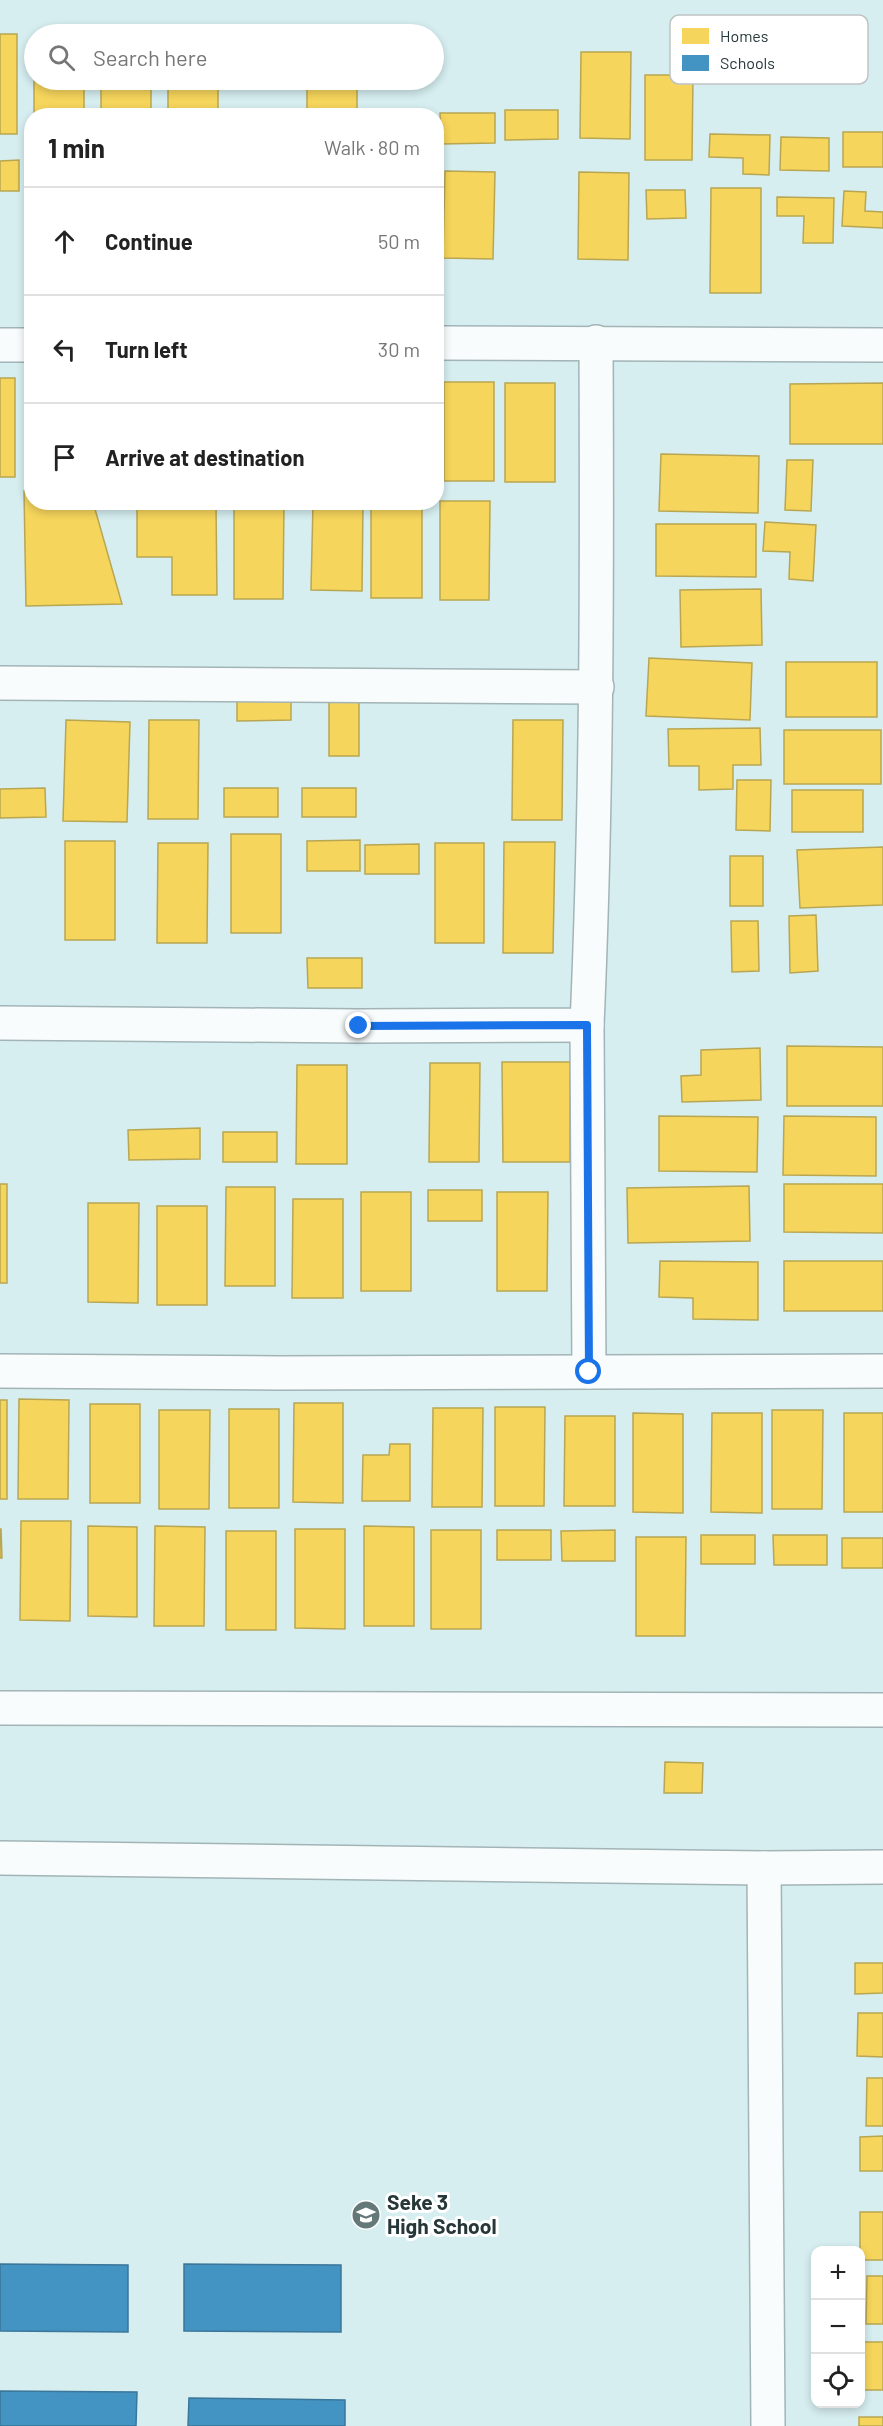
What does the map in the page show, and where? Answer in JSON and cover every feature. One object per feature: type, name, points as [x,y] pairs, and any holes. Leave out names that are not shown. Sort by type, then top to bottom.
[{"type":"street","points":[[589,1372],[587,1025],[594,858],[597,687],[597,342]]},
{"type":"street","points":[[444,343],[883,345]]},
{"type":"street","points":[[0,345],[24,345]]},
{"type":"street","points":[[0,683],[597,687]]},
{"type":"street","points":[[0,1023],[587,1025]]},
{"type":"street","points":[[0,1371],[883,1371]]},
{"type":"street","points":[[0,1708],[883,1710]]},
{"type":"street","points":[[0,1858],[764,1868],[883,1867]]},
{"type":"street","points":[[764,1868],[768,2426]]},
{"type":"building: Homes","points":[[0,34],[17,34],[17,134],[0,134]]},
{"type":"building: Homes","points":[[581,52],[631,52],[630,139],[580,138]]},
{"type":"building: Homes","points":[[645,75],[670,75],[670,84],[693,84],[692,160],[645,160]]},
{"type":"building: Homes","points":[[34,90],[84,90],[84,108],[34,108]]},
{"type":"building: Homes","points":[[101,90],[151,90],[151,108],[101,108]]},
{"type":"building: Homes","points":[[168,90],[218,90],[218,108],[168,108]]},
{"type":"building: Homes","points":[[307,90],[357,90],[357,108],[307,108]]},
{"type":"building: Homes","points":[[505,110],[558,110],[558,139],[505,140]]},
{"type":"building: Homes","points":[[444,113],[495,113],[495,143],[444,144]]},
{"type":"building: Homes","points":[[843,132],[883,132],[883,167],[843,167]]},
{"type":"building: Homes","points":[[710,134],[770,135],[769,175],[743,174],[743,158],[709,157]]},
{"type":"building: Homes","points":[[781,137],[829,138],[829,171],[780,170]]},
{"type":"building: Homes","points":[[19,160],[19,191],[0,191],[0,161]]},
{"type":"building: Homes","points":[[445,171],[495,172],[493,259],[444,258]]},
{"type":"building: Homes","points":[[579,172],[629,173],[628,260],[578,259]]},
{"type":"building: Homes","points":[[711,188],[761,188],[761,293],[710,293]]},
{"type":"building: Homes","points":[[646,190],[685,190],[686,218],[647,219]]},
{"type":"building: Homes","points":[[844,191],[866,192],[865,211],[883,212],[883,228],[842,226]]},
{"type":"building: Homes","points":[[777,197],[834,198],[833,243],[803,243],[804,216],[777,216]]},
{"type":"building: Homes","points":[[0,378],[15,378],[15,477],[0,477]]},
{"type":"building: Homes","points":[[444,382],[494,382],[494,481],[444,481]]},
{"type":"building: Homes","points":[[505,383],[555,383],[555,482],[505,482]]},
{"type":"building: Homes","points":[[883,383],[883,444],[790,444],[790,384]]},
{"type":"building: Homes","points":[[661,454],[759,456],[758,513],[659,511]]},
{"type":"building: Homes","points":[[787,460],[813,460],[811,511],[785,510]]},
{"type":"building: Homes","points":[[444,501],[490,501],[489,600],[440,600],[440,510],[444,510]]},
{"type":"building: Homes","points":[[24,510],[95,510],[122,604],[26,606]]},
{"type":"building: Homes","points":[[137,510],[216,510],[217,595],[172,595],[172,557],[137,557]]},
{"type":"building: Homes","points":[[234,510],[284,510],[283,599],[234,599]]},
{"type":"building: Homes","points":[[313,510],[363,510],[362,591],[311,590]]},
{"type":"building: Homes","points":[[371,510],[422,510],[422,598],[371,598]]},
{"type":"building: Homes","points":[[765,522],[816,525],[813,581],[789,579],[790,552],[763,551]]},
{"type":"building: Homes","points":[[656,524],[756,524],[756,577],[656,576]]},
{"type":"building: Homes","points":[[761,589],[762,645],[681,647],[680,590]]},
{"type":"building: Homes","points":[[649,658],[752,663],[750,720],[646,716]]},
{"type":"building: Homes","points":[[786,662],[877,662],[877,717],[786,717]]},
{"type":"building: Homes","points":[[237,691],[291,691],[291,720],[237,721]]},
{"type":"building: Homes","points":[[329,698],[359,698],[359,756],[329,756]]},
{"type":"building: Homes","points":[[66,720],[130,722],[127,822],[63,821]]},
{"type":"building: Homes","points":[[149,720],[199,720],[198,819],[148,819]]},
{"type":"building: Homes","points":[[513,720],[563,720],[562,820],[512,820]]},
{"type":"building: Homes","points":[[760,728],[761,765],[733,765],[733,789],[699,790],[699,766],[669,766],[668,729]]},
{"type":"building: Homes","points":[[784,730],[881,730],[881,784],[784,784]]},
{"type":"building: Homes","points":[[737,780],[771,780],[770,831],[736,830]]},
{"type":"building: Homes","points":[[45,788],[46,817],[0,818],[0,789]]},
{"type":"building: Homes","points":[[224,788],[278,788],[278,817],[224,817]]},
{"type":"building: Homes","points":[[302,788],[356,788],[356,817],[302,817]]},
{"type":"building: Homes","points":[[792,790],[863,790],[863,832],[792,832]]},
{"type":"building: Homes","points":[[231,834],[281,834],[281,933],[231,933]]},
{"type":"building: Homes","points":[[360,840],[360,871],[307,871],[307,841]]},
{"type":"building: Homes","points":[[65,841],[115,841],[115,940],[65,940]]},
{"type":"building: Homes","points":[[504,842],[555,842],[553,953],[503,953]]},
{"type":"building: Homes","points":[[158,843],[208,843],[207,943],[157,943]]},
{"type":"building: Homes","points":[[435,843],[484,843],[484,943],[435,943]]},
{"type":"building: Homes","points":[[419,844],[419,874],[365,874],[365,845]]},
{"type":"building: Homes","points":[[883,847],[883,905],[800,908],[797,850]]},
{"type":"building: Homes","points":[[730,856],[763,856],[763,906],[730,906]]},
{"type":"building: Homes","points":[[816,915],[818,971],[790,973],[789,916]]},
{"type":"building: Homes","points":[[731,921],[758,921],[759,971],[732,972]]},
{"type":"building: Homes","points":[[307,958],[362,958],[362,988],[308,988]]},
{"type":"building: Homes","points":[[787,1046],[883,1047],[883,1106],[787,1106]]},
{"type":"building: Homes","points":[[760,1048],[761,1100],[682,1102],[681,1076],[701,1075],[701,1050]]},
{"type":"building: Homes","points":[[502,1062],[570,1062],[570,1162],[503,1162]]},
{"type":"building: Homes","points":[[430,1063],[480,1063],[479,1162],[429,1162]]},
{"type":"building: Homes","points":[[297,1065],[347,1065],[347,1164],[296,1164]]},
{"type":"building: Homes","points":[[659,1116],[758,1117],[757,1172],[659,1171]]},
{"type":"building: Homes","points":[[784,1116],[876,1117],[876,1176],[783,1175]]},
{"type":"building: Homes","points":[[200,1128],[200,1159],[129,1160],[128,1130]]},
{"type":"building: Homes","points":[[223,1132],[277,1132],[277,1162],[223,1162]]},
{"type":"building: Homes","points":[[0,1184],[7,1184],[7,1283],[0,1283]]},
{"type":"building: Homes","points":[[784,1184],[883,1184],[883,1233],[784,1232]]},
{"type":"building: Homes","points":[[749,1186],[750,1241],[628,1243],[627,1188]]},
{"type":"building: Homes","points":[[226,1187],[275,1187],[275,1286],[225,1286]]},
{"type":"building: Homes","points":[[428,1190],[482,1190],[482,1221],[428,1221]]},
{"type":"building: Homes","points":[[361,1192],[411,1192],[411,1291],[361,1291]]},
{"type":"building: Homes","points":[[497,1192],[548,1192],[547,1291],[497,1291]]},
{"type":"building: Homes","points":[[293,1199],[343,1199],[343,1298],[292,1298]]},
{"type":"building: Homes","points":[[88,1203],[139,1203],[138,1303],[88,1302]]},
{"type":"building: Homes","points":[[157,1206],[207,1206],[207,1305],[157,1305]]},
{"type":"building: Homes","points":[[660,1261],[758,1262],[758,1320],[693,1319],[693,1298],[659,1297]]},
{"type":"building: Homes","points":[[784,1261],[883,1261],[883,1311],[784,1311]]},
{"type":"building: Homes","points":[[19,1399],[69,1400],[68,1499],[18,1499]]},
{"type":"building: Homes","points":[[0,1400],[7,1400],[7,1499],[0,1499]]},
{"type":"building: Homes","points":[[294,1403],[343,1403],[343,1503],[293,1502]]},
{"type":"building: Homes","points":[[90,1404],[140,1404],[140,1503],[90,1503]]},
{"type":"building: Homes","points":[[495,1407],[545,1407],[544,1506],[495,1506]]},
{"type":"building: Homes","points":[[433,1408],[483,1408],[482,1507],[432,1507]]},
{"type":"building: Homes","points":[[229,1409],[279,1409],[279,1508],[229,1508]]},
{"type":"building: Homes","points":[[159,1410],[210,1410],[209,1509],[159,1509]]},
{"type":"building: Homes","points":[[772,1410],[823,1410],[822,1509],[772,1509]]},
{"type":"building: Homes","points":[[633,1413],[683,1414],[683,1513],[633,1512]]},
{"type":"building: Homes","points":[[712,1413],[762,1413],[762,1513],[711,1512]]},
{"type":"building: Homes","points":[[844,1413],[883,1413],[883,1512],[844,1512]]},
{"type":"building: Homes","points":[[565,1416],[615,1416],[615,1506],[564,1506]]},
{"type":"building: Homes","points":[[390,1444],[410,1444],[410,1501],[362,1501],[363,1455],[389,1455]]},
{"type":"building: Homes","points":[[21,1521],[71,1521],[70,1621],[20,1620]]},
{"type":"building: Homes","points":[[88,1526],[137,1527],[137,1617],[88,1616]]},
{"type":"building: Homes","points":[[155,1526],[205,1527],[204,1626],[154,1626]]},
{"type":"building: Homes","points":[[364,1526],[414,1527],[414,1626],[364,1626]]},
{"type":"building: Homes","points":[[1,1529],[2,1558],[0,1558]]},
{"type":"building: Homes","points":[[295,1529],[345,1529],[345,1629],[295,1628]]},
{"type":"building: Homes","points":[[431,1530],[481,1530],[481,1629],[431,1629]]},
{"type":"building: Homes","points":[[497,1530],[551,1530],[551,1560],[497,1560]]},
{"type":"building: Homes","points":[[615,1530],[615,1561],[562,1561],[561,1531]]},
{"type":"building: Homes","points":[[226,1531],[276,1531],[276,1630],[226,1630]]},
{"type":"building: Homes","points":[[701,1535],[755,1535],[755,1564],[701,1564]]},
{"type":"building: Homes","points":[[773,1535],[827,1535],[827,1565],[774,1565]]},
{"type":"building: Homes","points":[[636,1537],[686,1537],[685,1636],[636,1636]]},
{"type":"building: Homes","points":[[842,1538],[883,1538],[883,1568],[842,1568]]},
{"type":"building: Homes","points":[[665,1762],[703,1763],[702,1793],[664,1793]]},
{"type":"building: Homes","points":[[855,1963],[883,1963],[883,1993],[855,1994]]},
{"type":"building: Homes","points":[[858,2013],[883,2013],[883,2057],[857,2056]]},
{"type":"building: Homes","points":[[867,2078],[883,2078],[883,2126],[866,2126]]},
{"type":"building: Homes","points":[[883,2136],[883,2171],[860,2171],[860,2137]]},
{"type":"building: Homes","points":[[860,2212],[883,2212],[883,2260],[865,2260],[865,2246],[860,2246]]},
{"type":"building: Homes","points":[[867,2276],[883,2276],[883,2324],[866,2324]]},
{"type":"building: Homes","points":[[865,2342],[883,2342],[883,2390],[865,2390]]},
{"type":"building: Homes","points":[[859,2417],[883,2417],[883,2426],[859,2426]]},
{"type":"building: Schools","points":[[0,2264],[128,2265],[128,2332],[0,2331]]},
{"type":"building: Schools","points":[[184,2264],[341,2265],[341,2332],[184,2331]]},
{"type":"building: Schools","points":[[0,2391],[137,2392],[136,2426],[0,2426]]},
{"type":"building: Schools","points":[[189,2398],[345,2400],[345,2426],[188,2426]]},
{"type":"place","name":"Seke 3 High School","points":[[366,2215]]},
{"type":"route","points":[[359,1026],[587,1025],[589,1372]]}]
